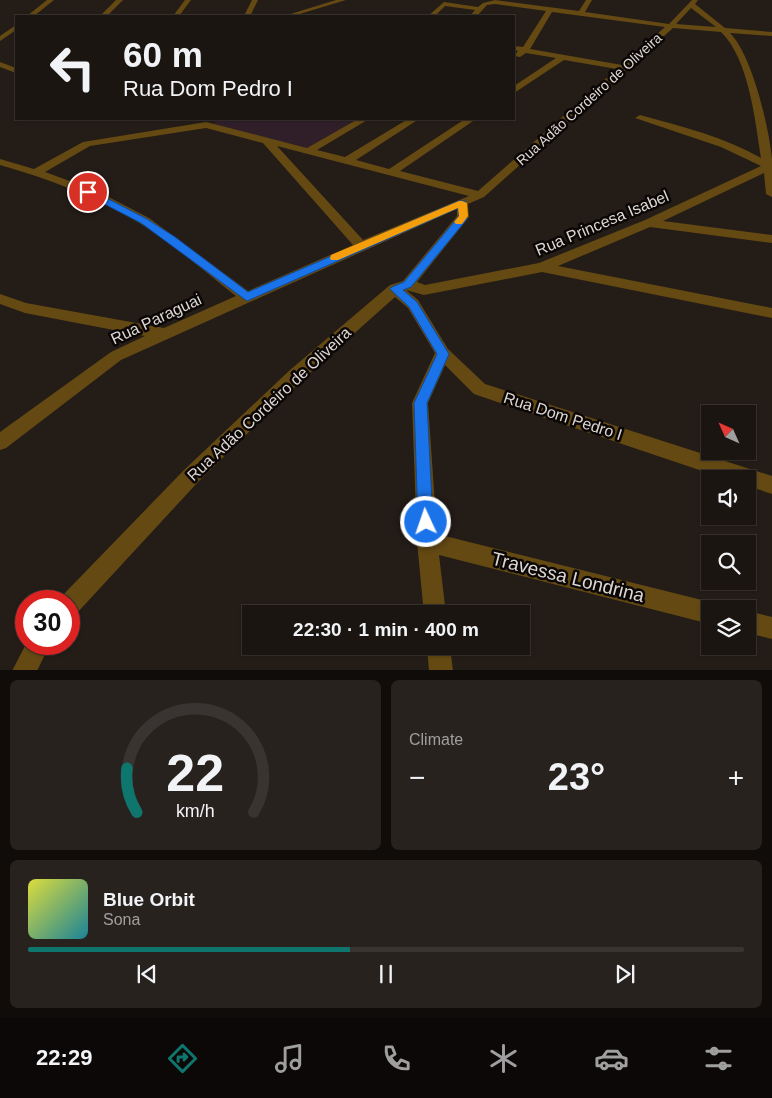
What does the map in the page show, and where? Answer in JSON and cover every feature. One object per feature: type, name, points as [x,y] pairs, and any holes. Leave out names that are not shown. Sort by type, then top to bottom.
[{"type":"street","points":[[31,15],[52,0]]},
{"type":"street","points":[[104,15],[120,0]]},
{"type":"street","points":[[177,15],[188,0]]},
{"type":"street","points":[[248,15],[255,0]]},
{"type":"street","points":[[290,15],[323,3],[343,0]]},
{"type":"street","points":[[511,5],[518,0]]},
{"type":"street","points":[[581,13],[589,0]]},
{"type":"street","points":[[474,15],[485,4],[495,2],[671,26],[772,34]]},
{"type":"street","points":[[693,2],[733,40],[743,57],[770,166],[772,194]]},
{"type":"street","name":"Rua Adão Cordeiro de Oliveira","points":[[480,195],[671,26],[693,2]]},
{"type":"street","points":[[432,15],[444,4],[480,9]]},
{"type":"street","points":[[515,56],[525,50],[550,10]]},
{"type":"street","points":[[0,39],[15,28]]},
{"type":"street","points":[[515,48],[624,68]]},
{"type":"street","points":[[515,89],[563,57]]},
{"type":"street","points":[[0,64],[15,71]]},
{"type":"street","points":[[640,118],[683,131],[756,158],[770,166]]},
{"type":"street","points":[[36,172],[87,144],[206,125],[215,120]]},
{"type":"street","points":[[308,151],[362,120]]},
{"type":"street","points":[[347,161],[412,120]]},
{"type":"street","points":[[390,173],[470,120]]},
{"type":"street","points":[[206,125],[480,195]]},
{"type":"street","points":[[267,141],[362,246]]},
{"type":"street","points":[[0,162],[36,172],[88,192],[144,221],[171,239],[247,297]]},
{"type":"street","name":"Rua Princesa Isabel","points":[[402,287],[424,290],[542,267],[649,223],[770,166]]},
{"type":"street","name":"Rua Paraguai","points":[[0,442],[116,356],[480,195]]},
{"type":"street","name":"Rua Adão Cordeiro de Oliveira","points":[[80,592],[190,476],[296,375],[402,287],[464,216],[462,203]]},
{"type":"street","points":[[649,223],[772,239]]},
{"type":"street","points":[[542,267],[772,313]]},
{"type":"street","name":"Rua Dom Pedro I","points":[[402,287],[443,354],[480,389],[772,485]]},
{"type":"street","points":[[0,299],[25,308],[164,334]]},
{"type":"street","points":[[434,605],[427,542],[420,403],[443,354]]},
{"type":"street","name":"Travessa Londrina","points":[[427,542],[701,610]]},
{"type":"street","points":[[756,624],[772,628]]},
{"type":"street","points":[[24,670],[33,655]]},
{"type":"street","points":[[439,655],[441,670]]},
{"type":"shaded area","points":[[218,120],[356,120],[307,148],[212,124]]},
{"type":"slow traffic","points":[[335,258],[462,203],[464,216],[459,222]]},
{"type":"route","points":[[88,192],[144,221],[171,239],[247,297],[462,203],[464,216],[408,284],[395,289],[413,304],[443,354],[420,403],[426,522]]}]
